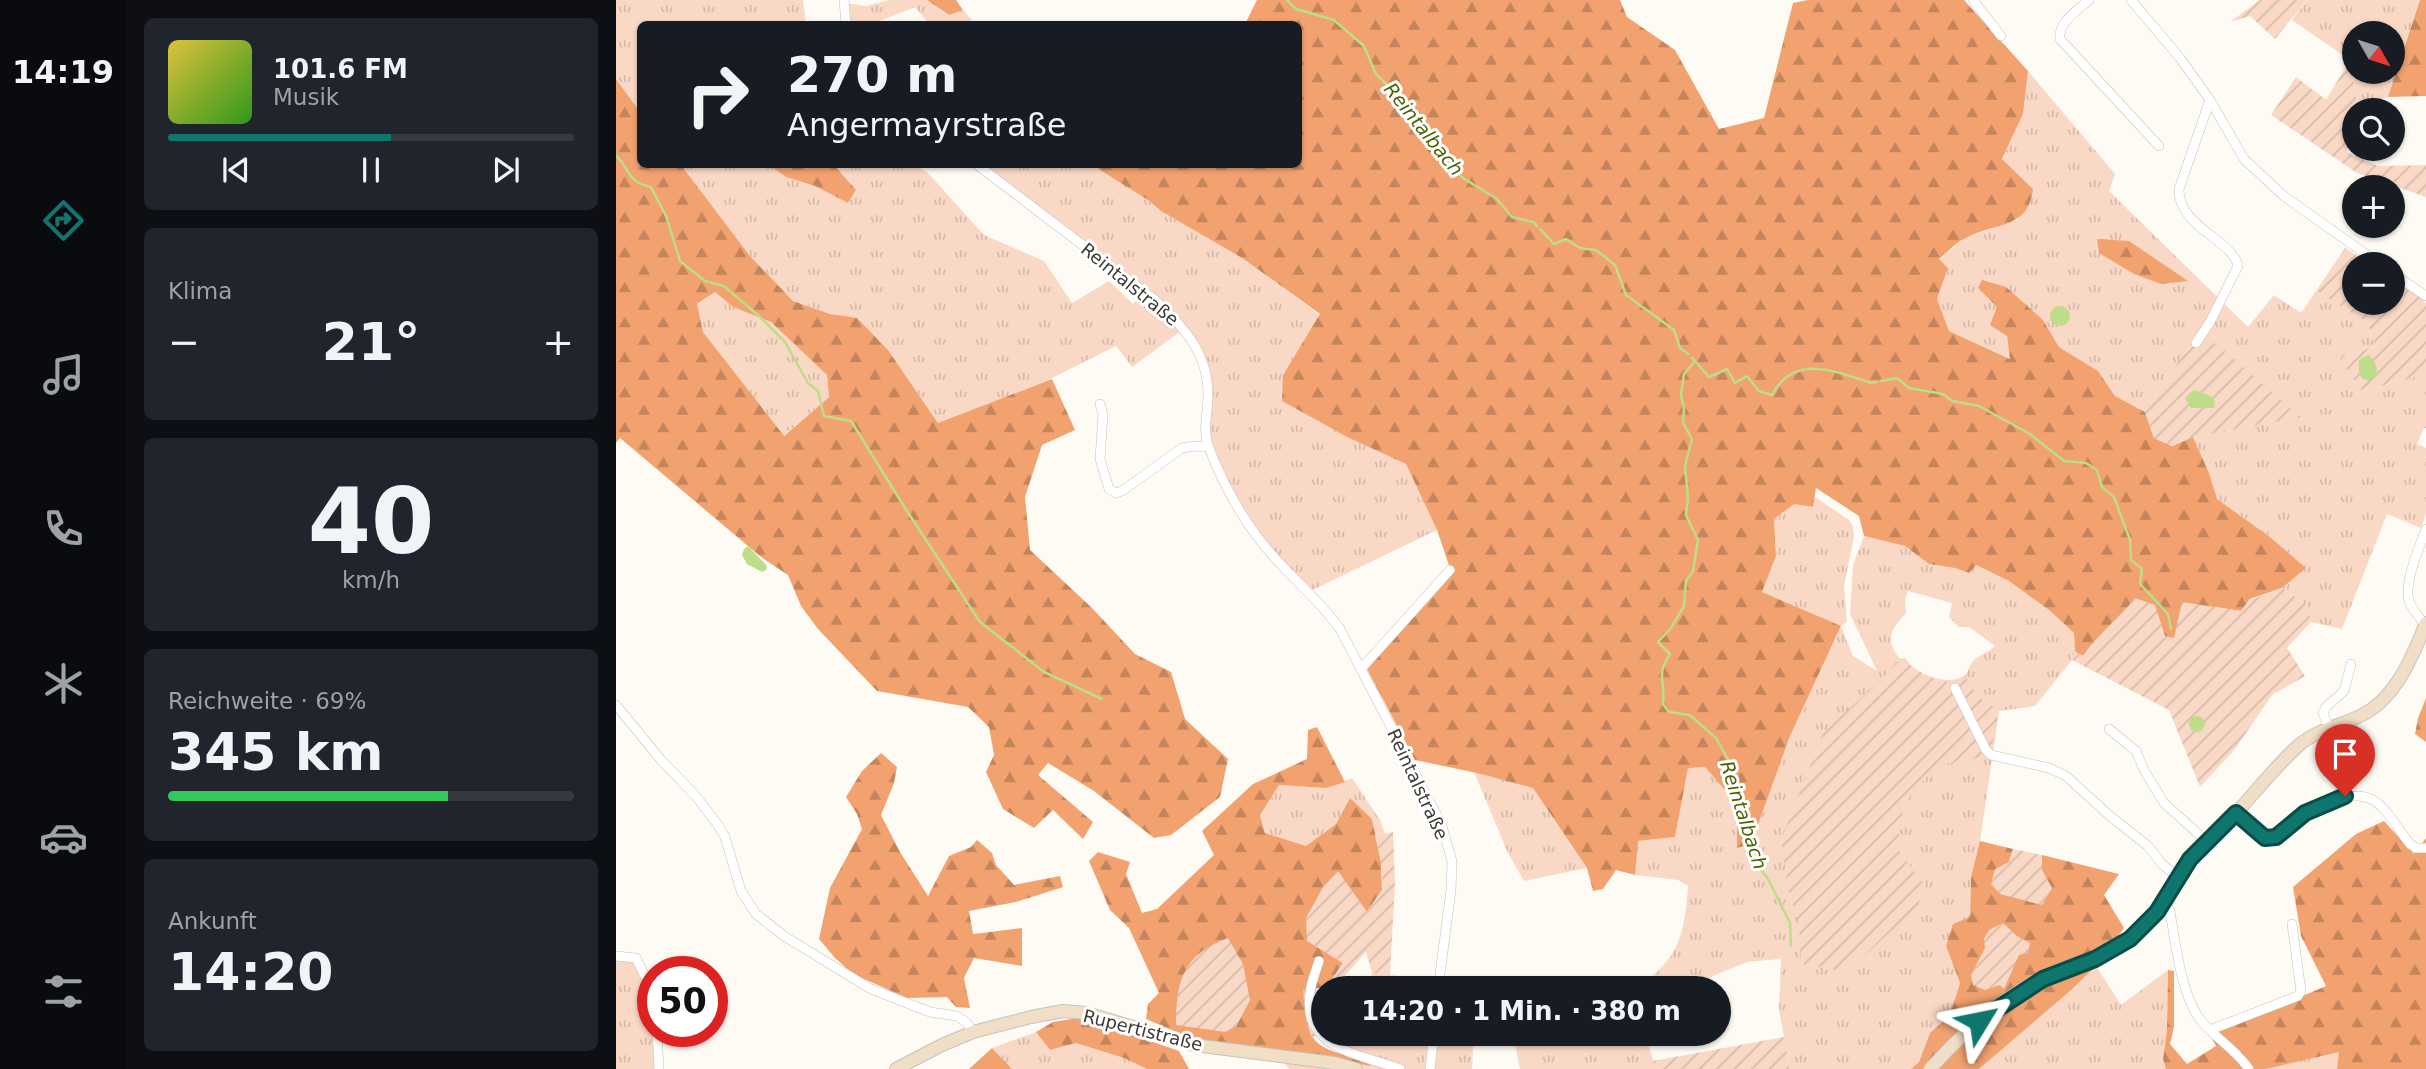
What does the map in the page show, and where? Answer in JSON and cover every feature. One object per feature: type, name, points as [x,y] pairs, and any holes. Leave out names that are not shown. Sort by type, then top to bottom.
[{"type":"main road","points":[[1930,1069],[1971,1028],[2028,988],[2055,972],[2095,959],[2122,945],[2149,921],[2206,841],[2300,744],[2329,728],[2362,716],[2379,703],[2406,667],[2426,624]]},
{"type":"main road","name":"Rupertistraße","points":[[896,1069],[973,1032],[1063,1011],[1086,1013],[1194,1045],[1334,1063],[1356,1069]]},
{"type":"street","points":[[844,0],[846,21]]},
{"type":"street","points":[[1973,0],[2001,36]]},
{"type":"street","points":[[2089,0],[2063,25],[2059,32],[2060,39],[2159,146]]},
{"type":"street","points":[[2130,0],[2180,58],[2210,100],[2244,159],[2285,197],[2363,252]]},
{"type":"street","points":[[2196,342],[2210,322],[2238,266],[2236,258],[2203,230],[2184,209],[2179,199],[2179,189],[2210,100]]},
{"type":"street","name":"Reintalstraße","points":[[981,168],[1155,300],[1177,320],[1198,348],[1204,364],[1208,394],[1205,434],[1209,447],[1253,531],[1275,558],[1326,608],[1362,669],[1441,823],[1452,862],[1440,976]]},
{"type":"street","points":[[2405,282],[2426,296]]},
{"type":"street","points":[[1100,404],[1103,414],[1100,459],[1109,489],[1116,493],[1182,448],[1209,447]]},
{"type":"street","points":[[2426,529],[2413,564],[2409,595],[2412,608],[2426,624]]},
{"type":"street","points":[[1362,669],[1450,570]]},
{"type":"street","points":[[2329,728],[2323,713],[2344,691],[2351,664]]},
{"type":"street","points":[[1955,688],[1986,750],[1992,755],[2049,768],[2066,776],[2148,846],[2162,864],[2178,877]]},
{"type":"street","points":[[616,705],[718,825],[725,838],[741,891],[756,914],[784,936],[871,989],[930,1012],[957,1016],[967,1023],[973,1032]]},
{"type":"street","points":[[2109,729],[2136,751],[2164,803],[2206,841]]},
{"type":"street","points":[[2236,813],[2265,838],[2276,837],[2314,808],[2345,796],[2363,795],[2377,802],[2410,844],[2416,848],[2426,848]]},
{"type":"street","points":[[2165,900],[2191,1004],[2210,1030],[2236,1052],[2249,1069]]},
{"type":"street","points":[[2210,1030],[2298,996],[2301,991],[2291,924]]},
{"type":"street","points":[[616,956],[637,960]]},
{"type":"street","points":[[1319,961],[1309,994],[1311,1016],[1318,1033],[1345,1051],[1400,1069]]},
{"type":"street","points":[[1430,1069],[1433,1046]]},
{"type":"street","points":[[658,1047],[659,1069]]},
{"type":"green space","points":[[616,0],[803,0],[806,21],[637,21],[637,108],[616,79]]},
{"type":"green space","points":[[889,0],[927,0],[948,15],[963,10],[972,21],[927,21],[915,7],[880,21],[846,21],[845,3],[866,6]]},
{"type":"green space","points":[[927,0],[956,0],[963,10],[949,15]]},
{"type":"green space","points":[[1257,0],[1620,0],[1627,17],[1675,50],[1719,129],[1764,118],[1793,3],[1808,0],[1964,0],[2028,71],[2023,114],[2002,159],[2033,189],[2025,212],[2018,218],[1962,240],[1939,259],[1948,268],[1937,299],[1949,331],[2010,359],[2007,336],[1990,325],[1997,307],[1978,288],[1982,280],[2006,287],[2043,320],[2059,347],[2098,371],[2115,396],[2145,412],[2154,438],[2172,446],[2193,437],[2217,499],[2270,537],[2306,568],[2282,588],[2250,599],[2241,611],[2215,607],[2175,639],[2165,636],[2135,598],[2083,656],[2075,652],[2074,633],[2049,610],[2009,581],[1976,565],[1969,573],[1929,564],[1905,546],[1864,536],[1859,516],[1816,488],[1813,507],[1794,504],[1774,519],[1776,556],[1762,592],[1841,626],[1790,736],[1751,844],[1737,848],[1737,804],[1705,767],[1688,768],[1675,837],[1638,841],[1635,875],[1616,870],[1603,889],[1593,891],[1587,868],[1533,788],[1415,760],[1367,669],[1452,574],[1437,530],[1406,464],[1349,438],[1282,401],[1283,375],[1320,314],[1242,258],[1161,211],[1097,168],[1302,168],[1302,21],[1246,21]]},
{"type":"green space","points":[[2260,0],[2307,0],[2275,39],[2250,16],[2230,22]]},
{"type":"green space","points":[[2307,0],[2420,0],[2405,45],[2405,21],[2342,21],[2342,54],[2292,20]]},
{"type":"green space","points":[[2420,0],[2426,0],[2426,96],[2388,97],[2392,84],[2405,84],[2405,45]]},
{"type":"green space","points":[[2028,71],[2115,174],[2109,191],[2248,327],[2274,295],[2301,313],[2316,291],[2342,307],[2342,315],[2355,315],[2368,323],[2375,347],[2343,355],[2362,391],[2426,374],[2426,428],[2417,444],[2426,448],[2426,513],[2421,528],[2387,514],[2342,629],[2311,622],[2307,605],[2282,588],[2306,568],[2270,537],[2217,499],[2193,437],[2300,417],[2198,332],[2145,412],[2115,396],[2098,371],[2059,347],[2043,320],[1997,307],[2007,336],[2011,359],[1949,331],[1937,299],[1948,268],[1939,260],[1964,238],[2018,220],[2033,189],[2002,160],[2023,114]]},
{"type":"green space","points":[[2342,73],[2342,84],[2354,84],[2356,98],[2342,98],[2342,161],[2367,161],[2378,166],[2426,165],[2426,197],[2405,190],[2405,175],[2357,173],[2271,115],[2296,77],[2326,100]]},
{"type":"green space","points":[[616,79],[637,108],[637,168],[683,168],[750,256],[793,301],[830,314],[857,318],[888,350],[938,423],[1052,379],[1075,430],[1042,445],[1025,497],[1030,550],[1092,608],[1135,654],[1171,672],[1185,719],[1228,759],[1220,797],[1171,835],[1154,838],[1094,791],[1048,763],[1038,775],[1093,822],[1083,839],[1053,810],[1034,828],[1003,809],[986,772],[994,755],[989,727],[968,707],[877,691],[818,629],[801,606],[788,575],[761,557],[620,438],[616,443]],"holes":[[[715,292],[733,307],[771,322],[827,375],[829,397],[784,436],[703,332],[697,304]]]},
{"type":"green space","points":[[2354,84],[2392,84],[2386,98],[2356,98]]},
{"type":"green space","points":[[683,168],[773,168],[786,177],[815,186],[848,203],[856,190],[837,168],[920,168],[927,172],[984,235],[1044,261],[1072,303],[1109,281],[1133,304],[1144,292],[985,168],[1097,168],[1161,211],[1242,258],[1320,315],[1283,375],[1349,438],[1406,464],[1437,530],[1304,594],[1262,542],[1209,447],[1204,364],[1181,331],[1132,367],[1116,346],[1046,381],[938,423],[888,350],[857,319],[830,314],[793,301],[750,256]]},
{"type":"green space","points":[[773,168],[837,168],[856,190],[848,203],[815,186],[786,177]]},
{"type":"green space","points":[[2097,239],[2129,241],[2188,281],[2161,284],[2134,274],[2099,253]]},
{"type":"green space","points":[[2342,252],[2342,307],[2316,291]]},
{"type":"green space","points":[[2405,286],[2420,296],[2426,304],[2426,374],[2362,391],[2342,363],[2342,355],[2375,347],[2368,323],[2355,315],[2405,315]]},
{"type":"green space","points":[[715,292],[733,307],[771,322],[827,375],[829,397],[783,436],[703,332],[697,305]]},
{"type":"green space","points":[[2198,332],[2220,347],[2301,417],[2193,437],[2172,446],[2154,438],[2145,412]]},
{"type":"green space","points":[[1815,497],[1849,520],[1853,526],[1854,536],[1844,586],[1847,622],[1841,626],[1853,656],[1877,671],[1850,614],[1853,565],[1864,536],[1905,546],[1929,564],[1969,573],[1976,565],[2009,581],[2049,610],[2074,633],[2075,652],[2072,660],[2035,706],[1999,711],[1980,841],[1971,877],[1970,917],[1946,946],[1960,983],[1950,1015],[1930,1033],[1919,1062],[1911,1069],[1790,1069],[1779,1010],[1781,959],[1747,962],[1713,976],[1652,976],[1668,959],[1679,941],[1688,886],[1678,880],[1635,875],[1637,841],[1675,837],[1688,768],[1705,766],[1738,804],[1737,848],[1751,844],[1790,736],[1841,627],[1762,592],[1776,556],[1774,519],[1794,503],[1812,507]],"holes":[[[1908,591],[1952,603],[1949,617],[1959,627],[1969,627],[1995,646],[1972,662],[1964,676],[1949,680],[1932,677],[1915,669],[1905,658],[1900,659],[1892,646],[1891,635],[1906,613],[1905,600]]]},
{"type":"green space","points":[[2282,588],[2307,605],[2311,622],[2287,648],[2305,676],[2272,695],[2235,749],[2200,787],[2169,710],[2072,660],[2075,652],[2083,656],[2135,598],[2155,605],[2165,636],[2174,638],[2182,602],[2241,611],[2250,600]]},
{"type":"green space","points":[[1905,658],[1924,674],[1938,680],[1951,682],[1965,676],[1978,697],[1999,711],[1991,755],[1936,766],[1904,804],[1897,848],[1925,886],[1917,908],[1846,972],[1801,964],[1799,925],[1788,889],[1781,840],[1823,733],[1888,673],[1895,663]]},
{"type":"green space","points":[[2426,698],[2426,742],[2415,734]]},
{"type":"green space","points":[[1317,727],[1345,782],[1326,788],[1279,785],[1260,815],[1265,833],[1306,846],[1336,824],[1350,798],[1372,819],[1381,862],[1382,890],[1366,913],[1307,940],[1343,963],[1334,976],[1311,976],[1311,989],[1304,990],[1311,1046],[1322,1046],[1367,1061],[1370,1066],[1322,1056],[1192,1039],[1146,1019],[1148,1004],[1159,993],[1129,928],[1110,910],[1089,861],[1098,852],[1130,862],[1126,874],[1142,913],[1157,909],[1214,855],[1202,831],[1253,784],[1307,759],[1308,730]]},
{"type":"green space","points":[[881,753],[897,767],[894,783],[881,815],[900,852],[928,896],[949,856],[971,847],[977,840],[992,853],[996,865],[1014,885],[1060,876],[1063,887],[1016,902],[969,911],[973,934],[1022,928],[1022,966],[974,958],[964,978],[970,1008],[956,1007],[947,997],[907,998],[853,974],[819,939],[830,888],[862,829],[857,814],[846,797],[862,771]]},
{"type":"green space","points":[[1474,772],[1533,788],[1587,868],[1524,881],[1508,853]]},
{"type":"green space","points":[[1352,778],[1380,820],[1385,833],[1375,835],[1372,819],[1350,798],[1336,824],[1306,846],[1265,833],[1260,814],[1279,785],[1326,788]]},
{"type":"green space","points":[[2384,821],[2414,854],[2426,838],[2426,1069],[2337,1069],[2339,1052],[2266,1069],[2166,1069],[2163,1059],[2167,1029],[2168,970],[2174,971],[2174,1027],[2170,1044],[2187,1064],[2216,1046],[2210,1035],[2326,986],[2301,936],[2293,887],[2356,834]]},
{"type":"green space","points":[[1393,832],[1395,884],[1390,975],[1372,973],[1366,952],[1345,976],[1334,976],[1343,963],[1307,941],[1306,918],[1323,887],[1338,871],[1367,912],[1382,890],[1381,862],[1375,835]]},
{"type":"green space","points":[[1980,841],[2013,849],[2009,862],[2042,870],[2042,855],[2119,874],[2104,895],[2124,928],[2096,966],[1979,1069],[1911,1069],[1919,1062],[1930,1033],[1950,1015],[1960,983],[1946,946],[1953,924],[1970,917],[1971,877]]},
{"type":"green space","points":[[2013,849],[2042,855],[2042,870],[2052,888],[2042,905],[2000,894],[1991,884],[1995,869],[2009,862]]},
{"type":"green space","points":[[2003,923],[2017,936],[2030,943],[2028,953],[2019,955],[2004,989],[2000,985],[1985,990],[1973,985],[1971,975],[1985,948],[1984,939],[1989,930]]},
{"type":"green space","points":[[1228,938],[1243,964],[1250,1000],[1236,1027],[1225,1032],[1176,1025],[1178,995],[1185,971],[1201,952]]},
{"type":"green space","points":[[616,957],[637,967],[637,1047],[657,1047],[658,1069],[616,1069]]},
{"type":"green space","points":[[2096,966],[2121,1005],[2168,970],[2167,1029],[2163,1059],[2166,1069],[1979,1069]]},
{"type":"green space","points":[[1372,973],[1398,976],[1372,976]]},
{"type":"green space","points":[[1311,989],[1311,1035],[1306,1020],[1303,990]]},
{"type":"green space","points":[[1083,1017],[1090,1026],[1133,1035],[1179,1051],[1189,1069],[1147,1069],[1124,1058],[1076,1043],[1050,1050],[1036,1032],[1053,1022]]},
{"type":"green space","points":[[1036,1032],[1050,1050],[1076,1043],[1124,1058],[1147,1069],[1012,1069],[992,1048]]},
{"type":"green space","points":[[1784,1037],[1790,1069],[1656,1069],[1653,1061]]},
{"type":"green space","points":[[1344,1046],[1473,1046],[1472,1069],[1289,1069],[1274,1049],[1367,1061],[1342,1054]]},
{"type":"green space","points":[[1515,1046],[1649,1046],[1656,1069],[1520,1069]]},
{"type":"green space","points":[[992,1048],[1012,1069],[969,1069]]},
{"type":"green space","points":[[2340,1051],[2337,1069],[2266,1069],[2275,1066]]},
{"type":"shaded area","points":[[2060,306],[2067,309],[2070,316],[2067,323],[2060,326],[2053,323],[2050,316],[2053,309]]},
{"type":"shaded area","points":[[2368,355],[2377,371],[2375,378],[2368,381],[2362,378],[2359,371],[2359,360]]},
{"type":"shaded area","points":[[2194,390],[2209,395],[2215,401],[2214,408],[2191,408],[2185,398]]},
{"type":"shaded area","points":[[748,546],[767,566],[766,570],[762,572],[747,564],[742,555]]},
{"type":"shaded area","points":[[2194,716],[2200,716],[2205,724],[2203,730],[2194,732],[2189,727],[2189,721]]},
{"type":"waterway","name":"Reintalbach","points":[[1287,0],[1296,9],[1334,20],[1364,46],[1376,74],[1391,89],[1395,100],[1413,109],[1429,142],[1463,178],[1497,199],[1512,217],[1533,222],[1537,226]]},
{"type":"waterway","points":[[616,155],[633,179],[651,187],[666,216],[680,261],[705,281],[724,286],[785,342],[808,383],[818,391],[824,416],[851,421],[980,622],[1044,672],[1102,699]]},
{"type":"waterway","name":"Reintalbach","points":[[1540,229],[1554,244],[1566,239],[1580,248],[1596,250],[1615,265],[1626,295],[1674,330],[1680,348],[1688,354]]},
{"type":"waterway","name":"Reintalbach","points":[[1692,358],[1695,361],[1684,374],[1681,395],[1683,423],[1692,439],[1685,466],[1688,498],[1686,515],[1698,540],[1693,571],[1686,581],[1684,606],[1671,628],[1658,642],[1670,654],[1662,673],[1663,704],[1669,712],[1690,715],[1716,738],[1730,763],[1732,789],[1748,822],[1754,860],[1768,879],[1790,923],[1791,946]]},
{"type":"waterway","points":[[1696,362],[1709,377],[1727,369],[1735,383],[1747,376],[1759,391],[1772,395],[1781,382],[1804,370],[1830,370],[1871,383],[1877,382]]},
{"type":"waterway","points":[[1881,381],[1897,378],[1909,388],[1943,394],[1952,401],[1979,406],[2030,434],[2064,461],[2086,463],[2097,470],[2102,487],[2114,497],[2130,540],[2131,560],[2142,569],[2140,584],[2168,614],[2171,629]]},
{"type":"route","points":[[1979,1021],[2055,972],[2095,959],[2130,939],[2157,912],[2190,859],[2236,813],[2265,838],[2276,837],[2305,813],[2345,796]]}]
